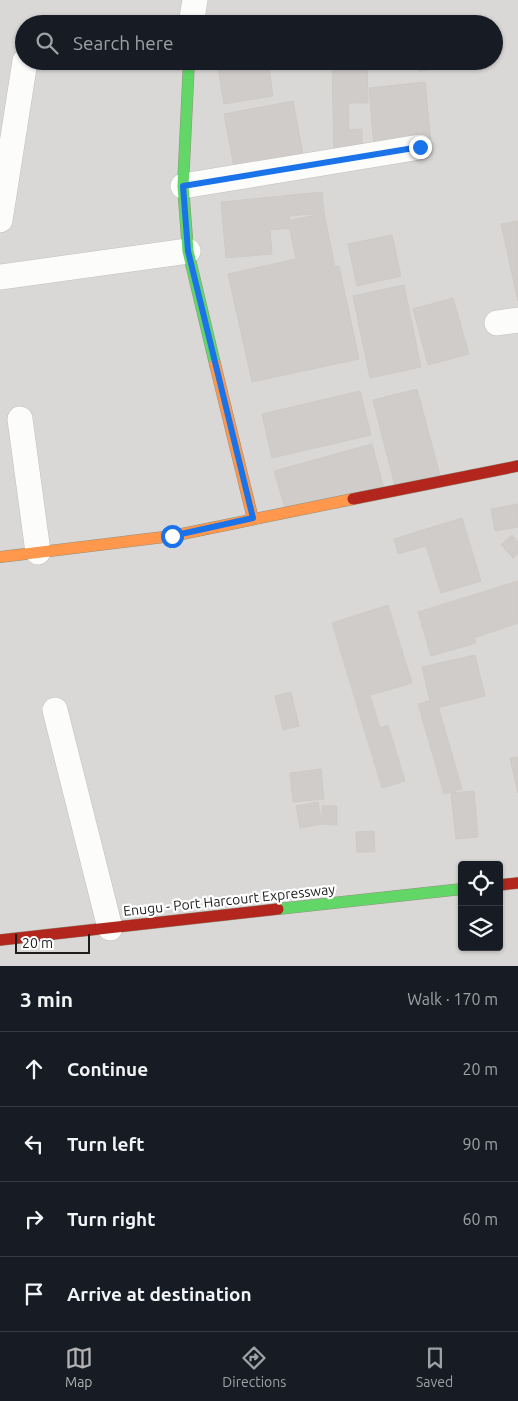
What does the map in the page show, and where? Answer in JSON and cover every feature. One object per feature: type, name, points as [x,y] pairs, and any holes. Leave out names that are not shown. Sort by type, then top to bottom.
[{"type":"main road","points":[[189,70],[183,186],[188,251],[253,518]]},
{"type":"main road","points":[[0,557],[172,536],[253,518],[518,466]]},
{"type":"main road","points":[[503,885],[518,883]]},
{"type":"main road","name":"Enugu - Port Harcourt Expressway","points":[[0,940],[458,889]]},
{"type":"street","points":[[192,15],[195,0]]},
{"type":"street","points":[[0,220],[24,70]]},
{"type":"street","points":[[183,186],[420,147]]},
{"type":"street","points":[[0,277],[188,251]]},
{"type":"street","points":[[20,418],[38,552]]},
{"type":"street","points":[[55,710],[110,928]]},
{"type":"shaded area","points":[[0,0],[518,0],[518,966],[0,966]]},
{"type":"building","points":[[218,70],[269,70],[273,96],[224,104]]},
{"type":"building","points":[[332,70],[367,70],[368,103],[348,103],[349,130],[362,129],[362,158],[334,159]]},
{"type":"building","points":[[425,82],[432,154],[375,159],[369,88]]},
{"type":"building","points":[[293,101],[305,165],[236,178],[224,114]]},
{"type":"building","points":[[322,192],[324,213],[289,216],[290,228],[270,230],[272,254],[226,258],[221,202]]},
{"type":"building","points":[[324,213],[335,267],[339,266],[359,359],[252,382],[228,274],[296,259],[288,221]]},
{"type":"building","points":[[518,221],[518,301],[501,224]]},
{"type":"building","points":[[392,235],[401,276],[357,286],[348,244]]},
{"type":"building","points":[[404,285],[421,367],[370,378],[353,296]]},
{"type":"building","points":[[453,298],[469,354],[428,365],[413,309]]},
{"type":"building","points":[[417,389],[442,483],[397,494],[373,400]]},
{"type":"building","points":[[360,391],[371,435],[272,458],[262,414]]},
{"type":"building","points":[[372,444],[384,489],[287,515],[274,471]]},
{"type":"building","points":[[518,504],[518,527],[495,531],[491,509]]},
{"type":"building","points":[[462,518],[481,581],[441,593],[426,546],[398,554],[394,539]]},
{"type":"building","points":[[512,535],[518,542],[518,553],[513,558],[501,545]]},
{"type":"building","points":[[518,581],[518,623],[474,638],[476,643],[431,656],[418,612]]},
{"type":"building","points":[[388,605],[412,683],[370,695],[380,728],[388,725],[405,781],[382,788],[332,623]]},
{"type":"building","points":[[475,655],[485,696],[432,709],[422,667]]},
{"type":"building","points":[[291,692],[299,726],[283,730],[275,696]]},
{"type":"building","points":[[436,699],[462,789],[444,794],[418,704]]},
{"type":"building","points":[[518,757],[518,793],[510,758]]},
{"type":"building","points":[[321,769],[324,799],[293,802],[290,773]]},
{"type":"building","points":[[474,791],[478,837],[456,839],[451,793]]},
{"type":"building","points":[[318,802],[322,824],[300,828],[296,806]]},
{"type":"building","points":[[322,806],[337,806],[337,825],[322,824]]},
{"type":"building","points":[[374,831],[375,852],[357,852],[356,832]]},
{"type":"traffic: fast","points":[[189,70],[183,186],[188,251],[215,364]]},
{"type":"traffic: fast","points":[[278,909],[458,889]]},
{"type":"traffic: slow","points":[[215,364],[253,519]]},
{"type":"traffic: slow","points":[[0,557],[172,536],[353,499]]},
{"type":"traffic: jam","points":[[353,499],[518,466]]},
{"type":"traffic: jam","points":[[503,885],[518,883]]},
{"type":"traffic: jam","points":[[0,940],[278,909]]},
{"type":"route","points":[[172,536],[253,518],[188,251],[183,186],[420,147]]}]
